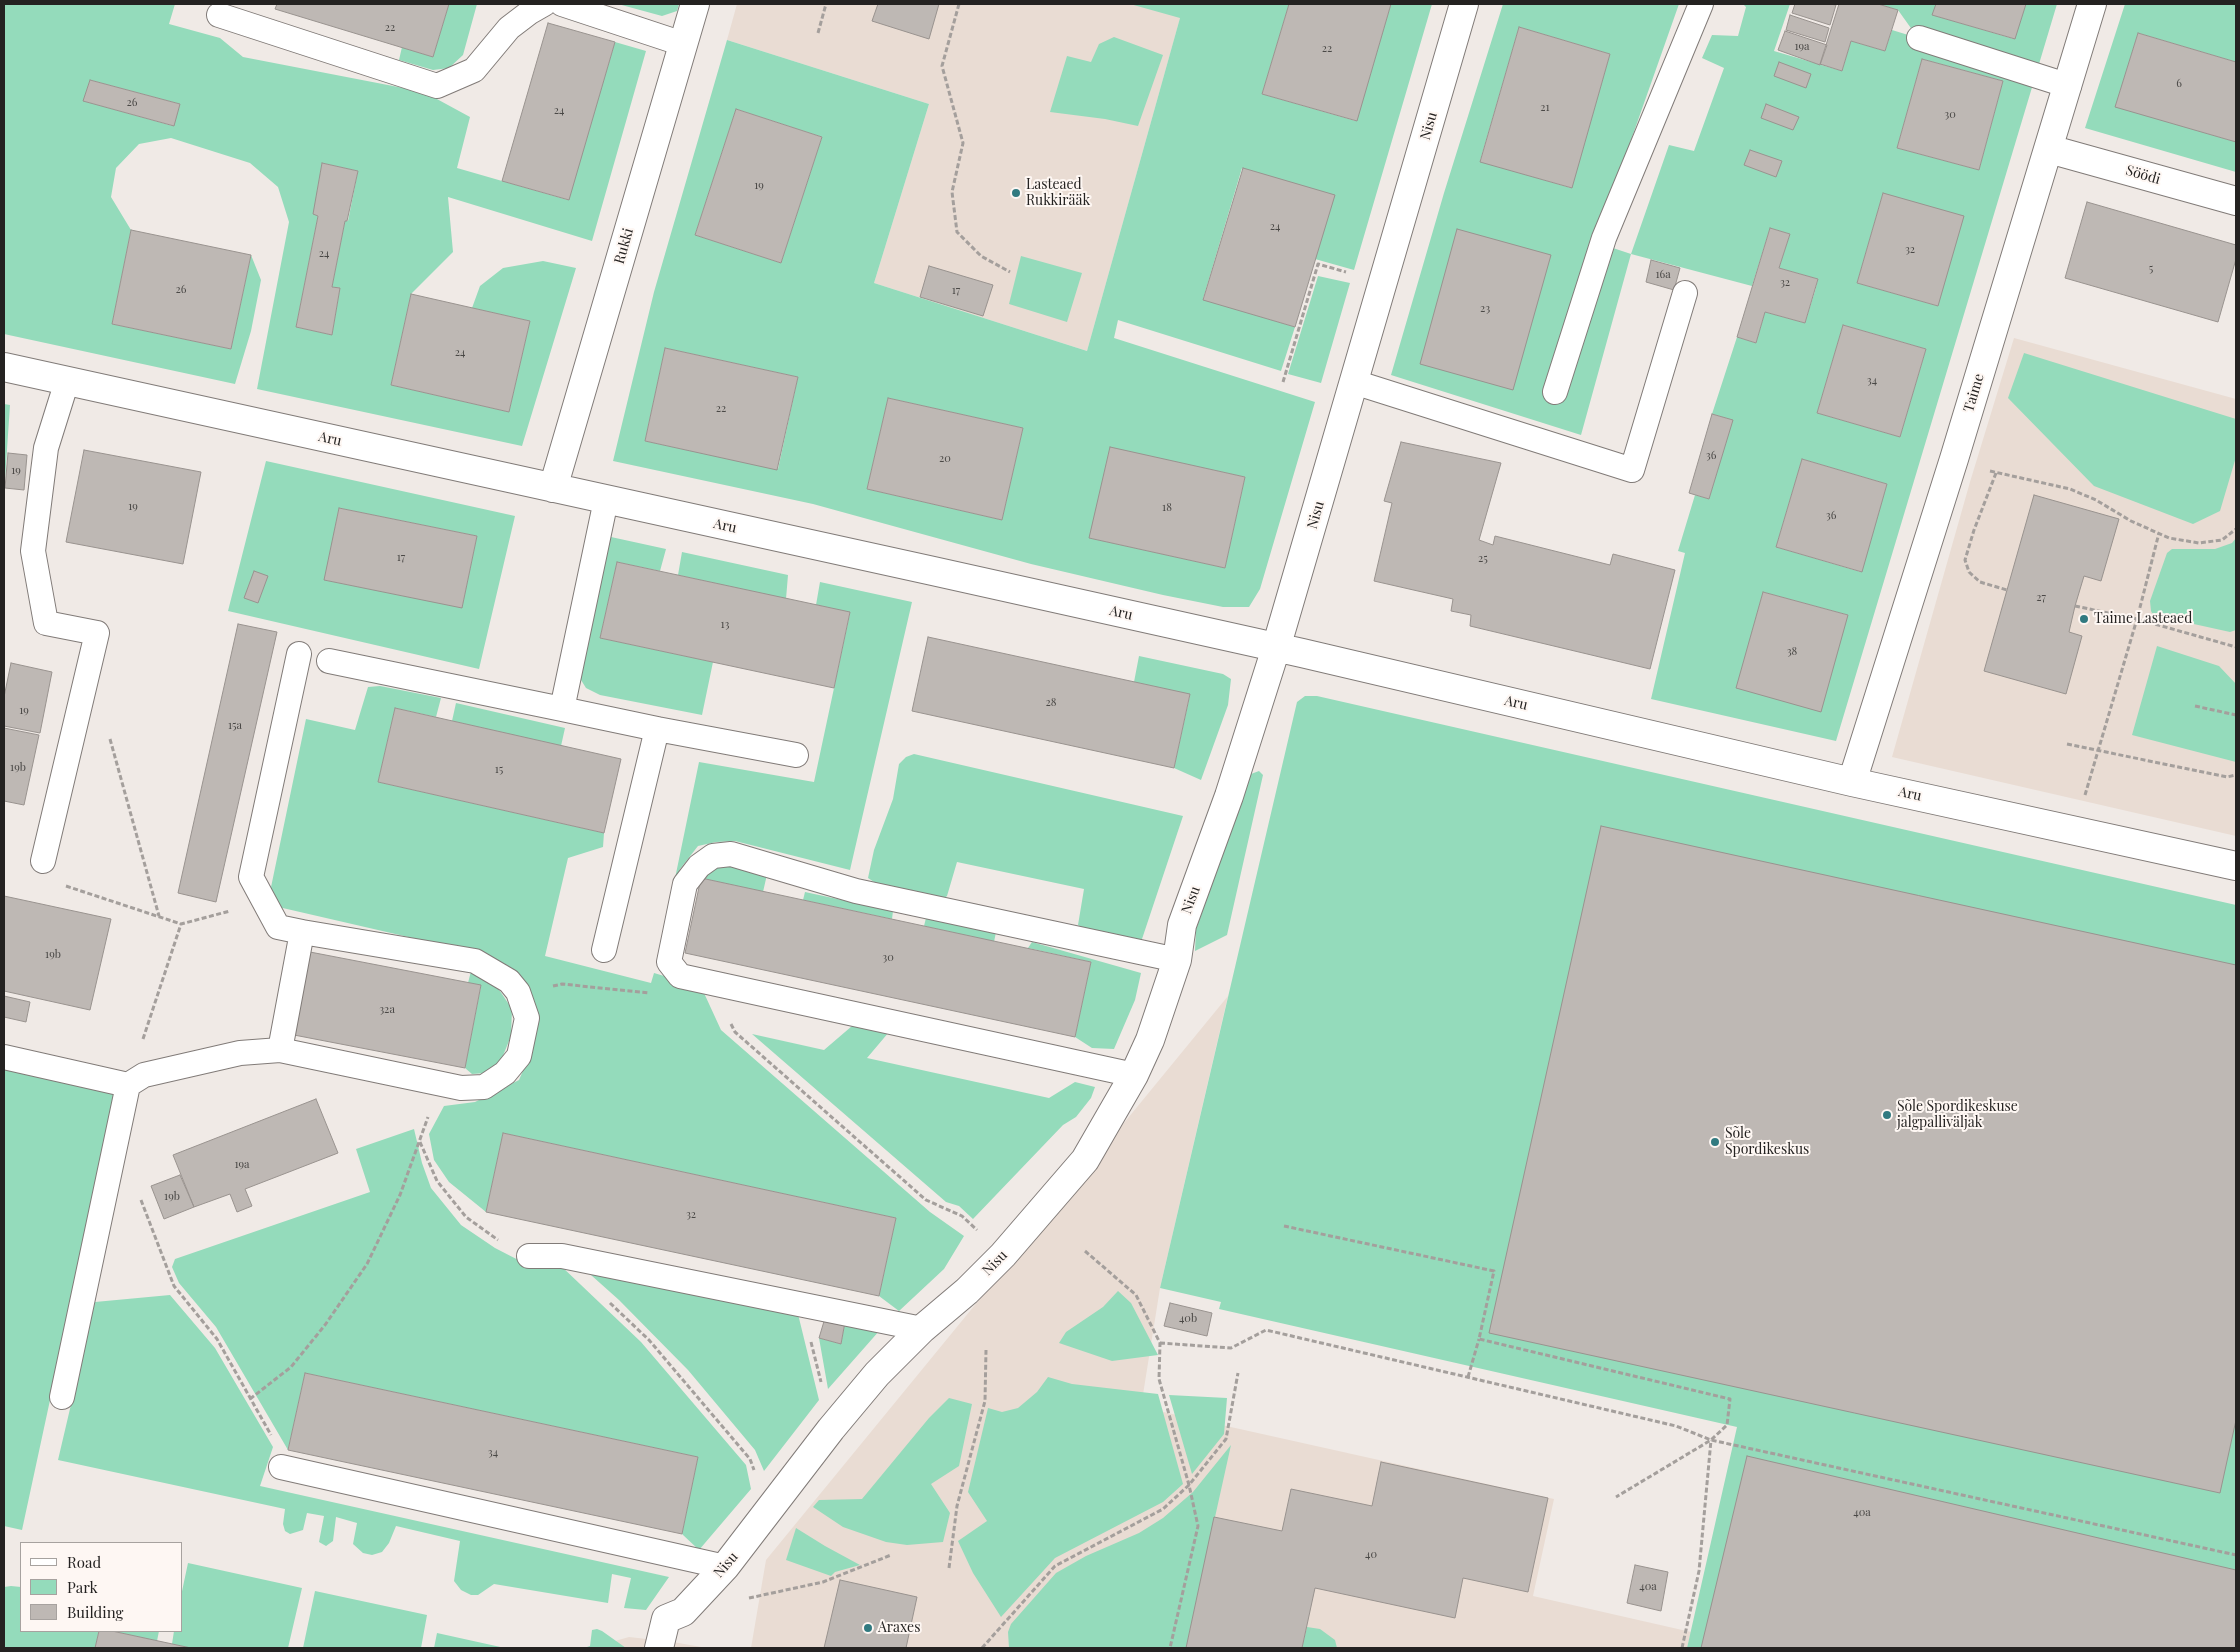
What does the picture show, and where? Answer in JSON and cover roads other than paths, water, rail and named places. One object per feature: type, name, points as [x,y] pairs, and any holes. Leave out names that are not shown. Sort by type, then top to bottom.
[{"type":"street","name":"Rukki","points":[[553,488],[695,4]]},
{"type":"street","name":"Nisu","points":[[659,1648],[666,1619],[683,1612],[725,1567],[877,1374],[922,1329],[967,1291],[1003,1255],[1085,1160],[1134,1075],[1150,1040],[1177,960],[1182,925],[1229,796],[1276,648],[1464,4]]},
{"type":"street","name":"Taime","points":[[1852,782],[2050,149],[2092,4]]},
{"type":"street","name":"Söödi","points":[[2050,149],[2236,201]]},
{"type":"street","name":"Aru","points":[[4,367],[933,570],[1852,782],[2236,866]]},
{"type":"lane","points":[[219,15],[437,86],[474,70],[509,28],[544,4]]},
{"type":"lane","points":[[562,4],[683,44]]},
{"type":"lane","points":[[1555,392],[1604,238],[1701,4]]},
{"type":"lane","points":[[1919,38],[2069,86]]},
{"type":"lane","points":[[1354,382],[1632,470],[1686,293]]},
{"type":"lane","points":[[43,861],[97,633],[46,623],[33,551],[46,448],[67,382]]},
{"type":"lane","points":[[562,709],[606,500]]},
{"type":"lane","points":[[4,1057],[136,1080],[240,1053],[280,1050],[462,1088],[484,1087],[505,1073],[519,1056],[527,1018],[518,992],[501,975],[475,961],[278,927],[251,877],[299,654]]},
{"type":"lane","points":[[329,661],[657,729],[796,755]]},
{"type":"lane","points":[[604,950],[657,729]]},
{"type":"lane","points":[[1134,1075],[680,976],[670,962],[685,884],[699,866],[713,856],[732,854],[856,891],[1177,960]]},
{"type":"lane","points":[[280,1050],[302,932]]},
{"type":"lane","points":[[62,1397],[136,1080]]},
{"type":"lane","points":[[530,1256],[562,1256],[922,1329]]},
{"type":"lane","points":[[281,1467],[725,1567]]},
{"type":"place","name":"Lasteaed Rukkirääk","points":[[1016,193]]},
{"type":"place","name":"Taime Lasteaed","points":[[2084,619]]},
{"type":"place","name":"Sõle Spordikeskuse jalgpalliväljak","points":[[1887,1115]]},
{"type":"place","name":"Sõle Spordikeskus","points":[[1715,1142]]},
{"type":"place","name":"Araxes","points":[[868,1628]]}]
